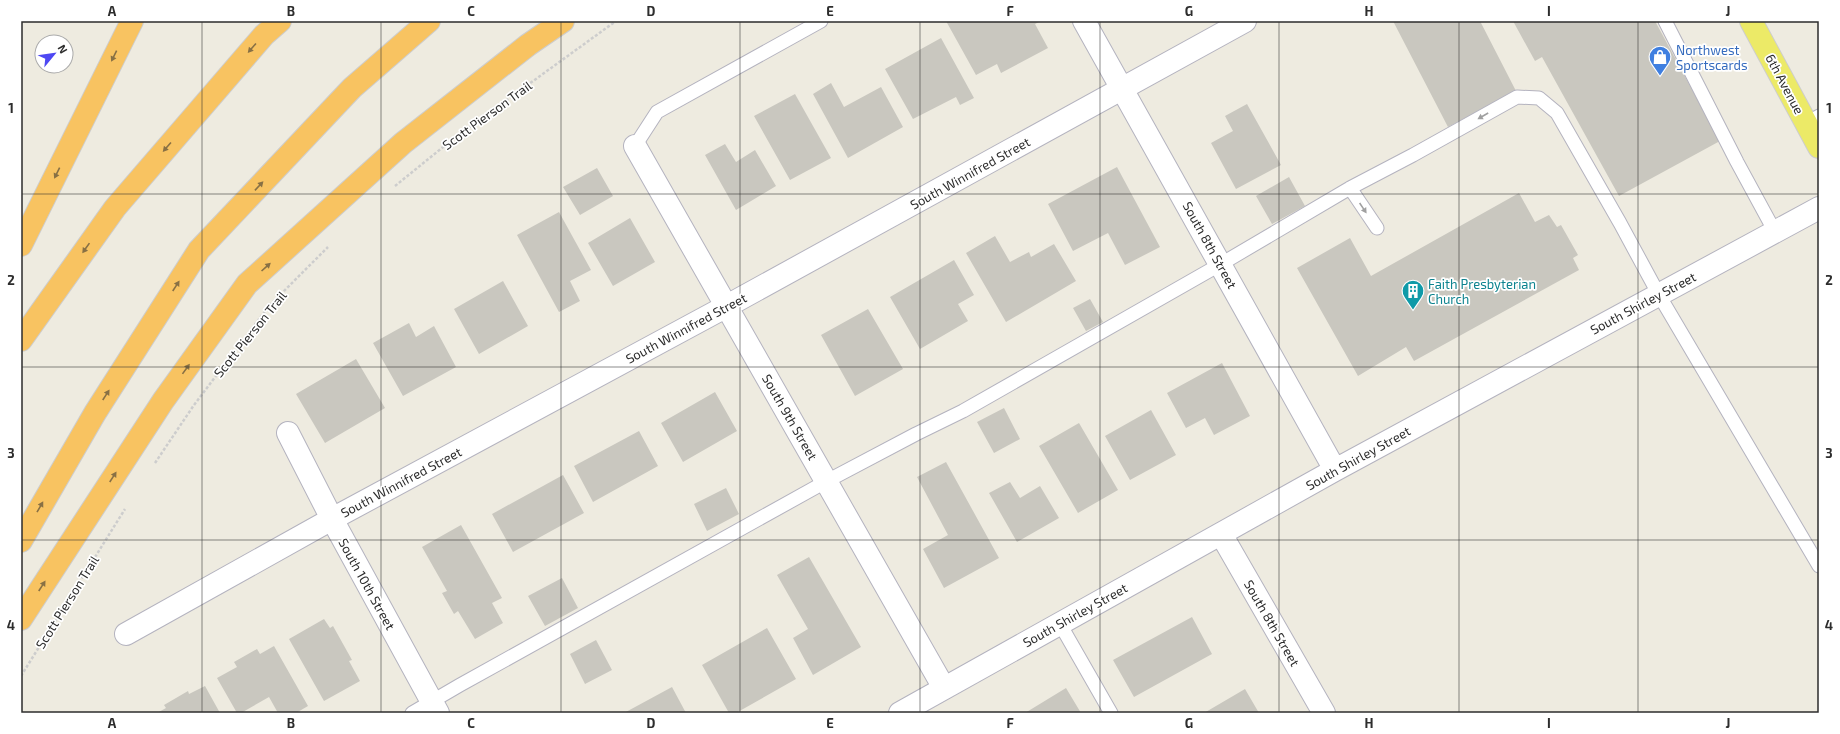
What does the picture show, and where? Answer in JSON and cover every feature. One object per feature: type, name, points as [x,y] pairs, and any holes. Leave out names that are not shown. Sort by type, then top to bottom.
[{"type":"highway","points":[[21,245],[132,21]]},
{"type":"highway","points":[[21,340],[115,208],[264,35],[280,21]]},
{"type":"highway","points":[[21,541],[95,413],[199,250],[352,88],[429,21]]},
{"type":"highway","points":[[21,619],[163,401],[247,284],[403,143],[528,45],[563,21]]},
{"type":"main road","name":"6th Avenue","points":[[1751,21],[1813,120],[1819,147]]},
{"type":"street","name":"South 8th Street","points":[[1084,21],[1335,470]]},
{"type":"street","name":"South Winnifred Street","points":[[126,634],[332,519],[727,306],[1245,21]]},
{"type":"street","name":"South 9th Street","points":[[635,146],[944,688]]},
{"type":"street","name":"South Shirley Street","points":[[900,713],[1335,470],[1819,208]]},
{"type":"street","name":"South 10th Street","points":[[288,433],[332,519],[435,708]]},
{"type":"street","name":"South 8th Street","points":[[1221,534],[1324,713]]},
{"type":"lane","points":[[635,146],[657,112],[821,21]]},
{"type":"lane","points":[[1665,21],[1737,162],[1775,232]]},
{"type":"lane","points":[[412,713],[435,708],[460,685],[827,481],[963,411],[1350,188],[1413,155],[1516,97],[1539,98],[1557,114],[1620,223],[1659,295],[1819,566]]},
{"type":"lane","points":[[1350,188],[1377,228]]},
{"type":"lane","points":[[1060,624],[1111,713]]},
{"type":"path","name":"Scott Pierson Trail","points":[[391,190],[453,139],[616,21]]},
{"type":"path","name":"Scott Pierson Trail","points":[[155,464],[194,405],[269,306],[333,242]]},
{"type":"path","name":"Scott Pierson Trail","points":[[21,676],[129,503]]},
{"type":"building","points":[[946,21],[1041,21],[1035,24],[1048,48],[1001,73],[997,64],[976,75]]},
{"type":"building","points":[[1393,21],[1480,21],[1516,91],[1448,127]]},
{"type":"building","points":[[1513,21],[1655,21],[1720,141],[1619,196],[1542,57],[1535,61]]},
{"type":"building","points":[[941,38],[974,98],[960,105],[956,97],[913,119],[885,69]]},
{"type":"building","points":[[831,83],[844,107],[881,87],[903,127],[848,158],[813,94]]},
{"type":"building","points":[[795,94],[831,158],[790,180],[754,116]]},
{"type":"building","points":[[1247,104],[1281,165],[1236,189],[1211,143],[1233,131],[1225,116]]},
{"type":"building","points":[[725,144],[736,162],[755,150],[776,186],[736,210],[705,155]]},
{"type":"building","points":[[1117,167],[1160,247],[1125,265],[1108,233],[1073,251],[1048,204]]},
{"type":"building","points":[[597,168],[613,196],[580,215],[563,187]]},
{"type":"building","points":[[1289,177],[1305,206],[1272,224],[1256,196]]},
{"type":"building","name":"Faith Presbyterian Church","points":[[1519,193],[1535,222],[1549,215],[1557,227],[1561,225],[1578,255],[1573,258],[1579,270],[1414,361],[1406,347],[1358,376],[1297,268],[1350,238],[1371,276]]},
{"type":"building","points":[[559,212],[591,270],[570,281],[580,301],[559,312],[517,235]]},
{"type":"building","points":[[630,218],[655,262],[613,286],[588,243]]},
{"type":"building","points":[[995,236],[1010,262],[1029,252],[1031,257],[1054,244],[1076,281],[1006,322],[966,253]]},
{"type":"building","points":[[954,260],[974,295],[958,304],[968,321],[920,349],[890,297]]},
{"type":"building","points":[[503,281],[528,326],[479,354],[454,309]]},
{"type":"building","points":[[1090,299],[1103,322],[1086,331],[1073,308]]},
{"type":"building","points":[[868,309],[903,369],[855,396],[821,335]]},
{"type":"building","points":[[409,323],[416,337],[434,326],[456,367],[403,396],[373,343]]},
{"type":"building","points":[[356,359],[385,408],[325,443],[296,394]]},
{"type":"building","points":[[1222,363],[1250,416],[1214,435],[1205,418],[1186,428],[1167,393]]},
{"type":"building","points":[[715,392],[737,431],[683,462],[661,423]]},
{"type":"building","points":[[1004,408],[1020,439],[994,453],[977,422]]},
{"type":"building","points":[[1151,410],[1176,455],[1130,480],[1105,436]]},
{"type":"building","points":[[1079,423],[1118,490],[1078,513],[1039,446]]},
{"type":"building","points":[[639,431],[658,466],[593,502],[574,466]]},
{"type":"building","points":[[946,462],[999,558],[944,588],[923,549],[948,535],[917,477]]},
{"type":"building","points":[[563,475],[584,513],[513,552],[492,514]]},
{"type":"building","points":[[1010,482],[1020,498],[1040,486],[1059,518],[1017,542],[989,493]]},
{"type":"building","points":[[726,488],[739,514],[707,531],[694,504]]},
{"type":"building","points":[[461,525],[502,598],[492,603],[503,623],[475,639],[458,611],[454,614],[442,593],[447,591],[422,547]]},
{"type":"building","points":[[809,557],[861,647],[813,675],[793,638],[808,629],[777,575]]},
{"type":"building","points":[[562,578],[578,608],[545,626],[528,596]]},
{"type":"building","points":[[1192,617],[1212,654],[1134,697],[1113,660]]},
{"type":"building","points":[[324,619],[330,628],[333,626],[352,660],[349,661],[360,681],[324,701],[289,639]]},
{"type":"building","points":[[767,628],[796,679],[736,713],[729,713],[702,665]]},
{"type":"building","points":[[596,640],[612,670],[585,684],[570,654]]},
{"type":"building","points":[[274,646],[308,706],[296,713],[278,713],[269,697],[241,713],[237,713],[217,678],[237,667],[234,662],[257,649],[260,654]]},
{"type":"building","points":[[205,686],[220,713],[157,713],[166,708],[164,705],[188,691],[189,694]]},
{"type":"building","points":[[672,687],[686,713],[624,713]]},
{"type":"building","points":[[1066,688],[1081,713],[1025,713]]},
{"type":"building","points":[[1245,689],[1259,713],[1204,713]]},
{"type":"place","name":"Northwest Sportscards","points":[[1660,76]]},
{"type":"place","name":"Faith Presbyterian Church","points":[[1413,310]]}]
